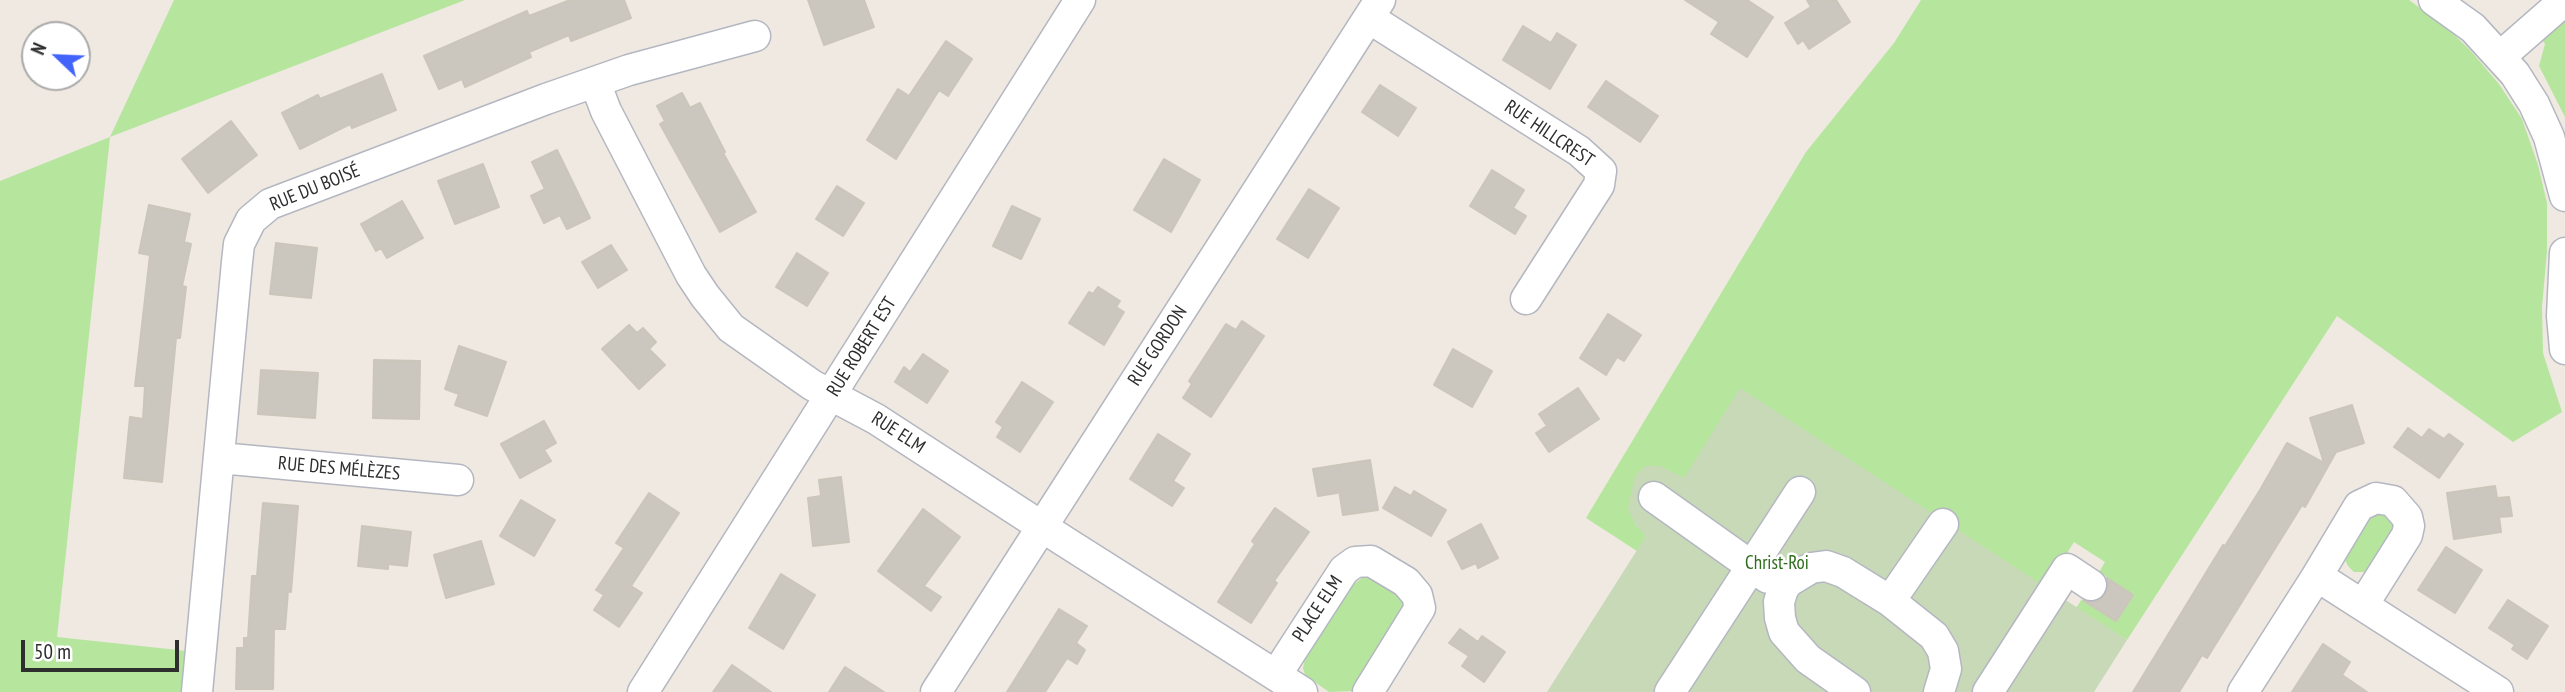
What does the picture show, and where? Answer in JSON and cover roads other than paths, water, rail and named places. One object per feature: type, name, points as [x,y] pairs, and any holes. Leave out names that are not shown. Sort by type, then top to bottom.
[{"type":"street","name":"RUE ROBERT EST","points":[[643,692],[1080,0]]},
{"type":"street","points":[[2434,0],[2473,28],[2515,74],[2542,121],[2555,153],[2565,196]]},
{"type":"street","points":[[2501,56],[2565,0]]},
{"type":"street","name":"RUE HILLCREST","points":[[1374,9],[1579,151],[1601,171],[1599,185],[1526,299]]},
{"type":"street","name":"RUE GORDON","points":[[936,692],[1374,9]]},
{"type":"street","name":"RUE DU BOISÉ","points":[[197,692],[239,244],[251,220],[270,204],[594,82],[755,36]]},
{"type":"street","name":"RUE ELM","points":[[594,82],[606,111],[691,275],[731,328],[812,385],[876,419],[1302,692]]},
{"type":"street","points":[[2565,253],[2562,316],[2565,349]]},
{"type":"street","name":"RUE DES MÉLÈZES","points":[[220,458],[458,480]]},
{"type":"street","points":[[1670,692],[1800,492]]},
{"type":"street","points":[[1654,497],[1783,589]]},
{"type":"street","points":[[2243,692],[2359,506],[2376,498],[2393,501],[2407,517],[2407,535],[2363,605]]},
{"type":"street","points":[[1890,600],[1944,524]]},
{"type":"street","name":"PLACE ELM","points":[[1276,675],[1344,570],[1355,562],[1371,561],[1406,582],[1417,595],[1420,608],[1368,692]]},
{"type":"street","points":[[1841,688],[1808,659],[1784,632],[1780,618],[1779,602],[1783,589],[1788,582],[1811,568],[1826,566],[1843,572],[1890,600],[1920,622],[1934,636],[1943,651],[1946,669],[1939,692]]},
{"type":"street","points":[[1988,692],[2067,569],[2091,585]]},
{"type":"street","points":[[2317,576],[2498,692]]},
{"type":"park label","name":"Christ-Roi","points":[[1777,564]]}]
